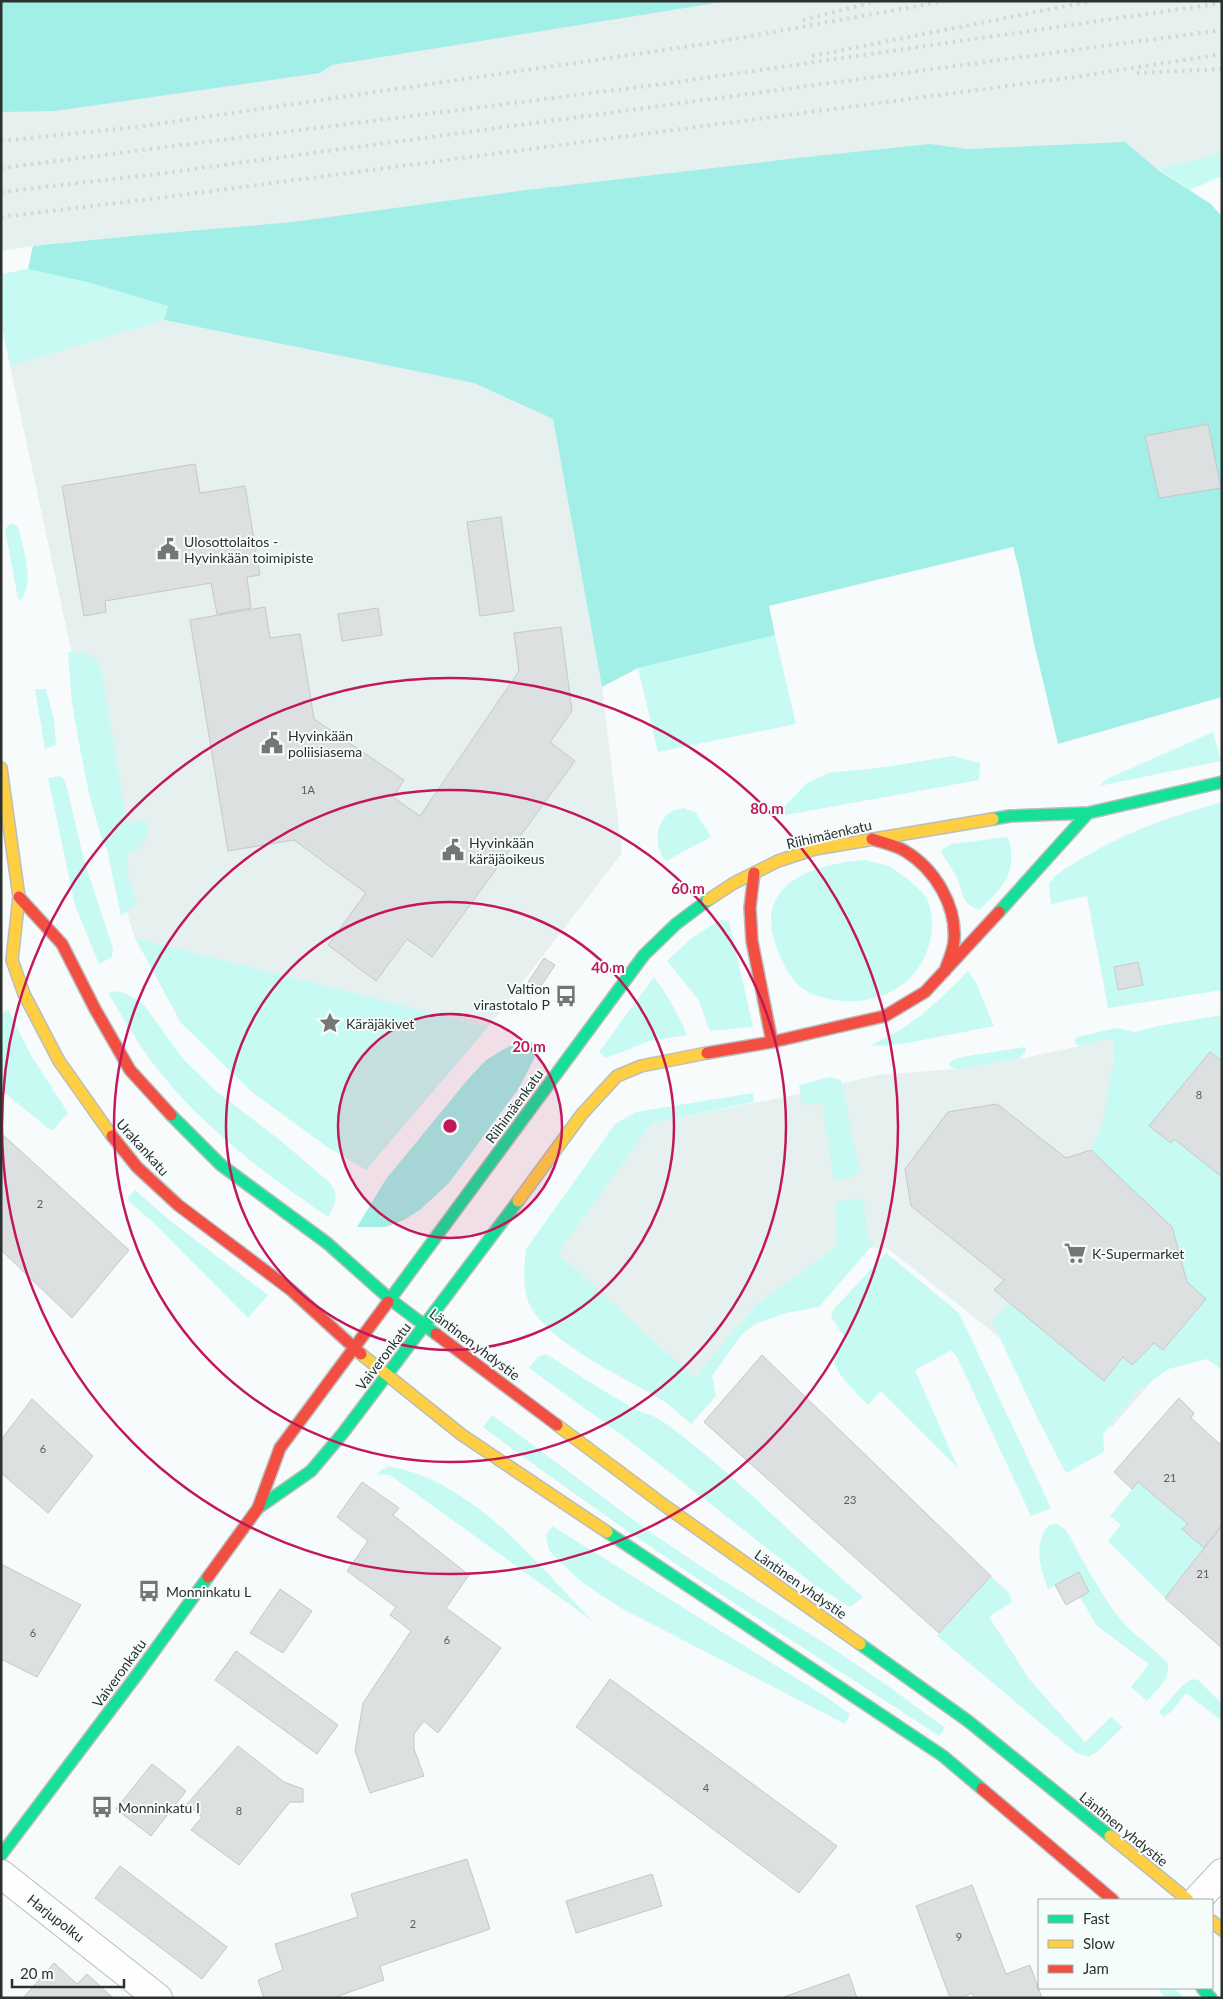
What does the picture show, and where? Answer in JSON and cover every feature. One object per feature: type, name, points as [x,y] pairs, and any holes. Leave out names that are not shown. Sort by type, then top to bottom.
[{"type":"main road","name":"Urakankatu","points":[[1,768],[15,897],[12,960],[24,994],[59,1061],[104,1128],[137,1167],[178,1205],[291,1290],[355,1349]]},
{"type":"main road","name":"Riihimäenkatu","points":[[391,1300],[644,955],[676,924],[703,903],[734,883],[778,861],[815,849],[1010,816],[1088,813],[1222,782]]},
{"type":"main road","points":[[425,1325],[582,1114],[617,1076],[641,1066],[772,1042],[885,1016],[925,992],[945,972],[1088,813]]},
{"type":"main road","points":[[872,839],[904,850],[926,866],[946,897],[953,919],[954,943],[945,972]]},
{"type":"main road","points":[[754,873],[750,908],[752,941],[772,1042]]},
{"type":"main road","points":[[15,897],[62,944],[95,1009],[126,1062],[156,1101],[221,1165],[327,1243],[391,1300]]},
{"type":"main road","name":"Läntinen yhdystie","points":[[391,1300],[668,1508],[968,1722],[1187,1899]]},
{"type":"main road","name":"Vaiveronkatu","points":[[1,1855],[136,1676],[258,1508],[280,1448],[391,1300]]},
{"type":"main road","name":"Vaiveronkatu","points":[[258,1508],[311,1471],[425,1325]]},
{"type":"main road","points":[[355,1349],[462,1435],[943,1756],[1112,1899]]},
{"type":"street","points":[[1198,1899],[1222,1873]]},
{"type":"street","name":"Harjupolku","points":[[1,1874],[158,1998]]},
{"type":"shaded area","points":[[1,1],[728,1],[332,65],[320,73],[55,111],[1,112]]},
{"type":"shaded area","points":[[253,1],[1222,1],[1222,153],[1158,169],[33,246],[1,251],[1,55]]},
{"type":"shaded area","points":[[1125,142],[1158,170],[1211,204],[1222,217],[1222,697],[1058,744],[1013,547],[769,606],[775,635],[638,668],[602,687],[553,419],[474,383],[164,320],[168,306],[87,282],[28,269],[33,246],[293,222],[519,191],[930,144],[967,149]]},
{"type":"shaded area","points":[[1222,153],[1222,176],[1190,190],[1158,169]]},
{"type":"shaded area","points":[[28,269],[87,282],[168,306],[164,320],[10,366],[1,321],[1,274]]},
{"type":"shaded area","points":[[164,320],[474,383],[553,419],[602,687],[622,853],[488,1027],[135,938],[129,919],[10,366]]},
{"type":"shaded area","points":[[10,524],[18,527],[27,564],[27,584],[21,600],[18,599],[5,529]]},
{"type":"shaded area","points":[[775,635],[796,724],[658,752],[638,668]]},
{"type":"shaded area","points":[[68,652],[87,654],[100,662],[127,824],[142,821],[147,823],[146,839],[127,856],[129,882],[137,903],[121,916],[107,849],[102,840],[90,798],[72,703]]},
{"type":"shaded area","points":[[35,689],[46,689],[54,720],[56,745],[45,749]]},
{"type":"shaded area","points":[[1213,732],[1221,761],[1099,786],[1107,779]]},
{"type":"shaded area","points":[[953,756],[980,763],[979,780],[780,816],[778,813],[807,783],[828,773],[886,767]]},
{"type":"shaded area","points":[[59,776],[63,778],[66,784],[84,860],[113,949],[112,957],[99,964],[75,905],[48,778]]},
{"type":"shaded area","points":[[1222,802],[1222,990],[1108,1008],[1087,896],[1051,904],[1049,884],[1055,876],[1115,841],[1156,823]]},
{"type":"shaded area","points":[[684,808],[696,813],[711,837],[666,861],[659,849],[659,828],[666,815],[673,810]]},
{"type":"shaded area","points":[[1008,837],[1011,860],[1007,878],[995,894],[979,910],[966,901],[957,878],[941,850],[952,844]]},
{"type":"shaded area","points":[[864,860],[890,867],[909,880],[927,899],[932,923],[931,936],[926,953],[919,967],[909,979],[883,995],[868,1000],[852,1001],[835,1000],[811,994],[794,980],[785,966],[774,940],[771,919],[775,902],[785,888],[799,877],[840,863]]},
{"type":"shaded area","points":[[720,920],[729,921],[753,1027],[710,1031],[698,999],[667,961],[693,937]]},
{"type":"shaded area","points":[[135,938],[488,1027],[366,1170],[326,1146],[252,1092],[181,1023]]},
{"type":"shaded area","points":[[968,971],[976,983],[994,1026],[907,1043],[871,1045],[912,1022],[946,994]]},
{"type":"shaded area","points":[[654,977],[680,1019],[687,1035],[650,1041],[606,1058],[599,1052]]},
{"type":"shaded area","points":[[117,991],[131,996],[144,1005],[184,1060],[217,1092],[276,1137],[328,1181],[334,1190],[336,1199],[328,1217],[283,1186],[240,1152],[181,1096],[148,1056],[108,993]]},
{"type":"shaded area","points":[[8,1010],[31,1055],[68,1113],[52,1131],[1,1090],[1,1014]]},
{"type":"shaded area","points":[[1222,1015],[1222,1061],[1210,1052],[1149,1126],[1171,1143],[1174,1139],[1222,1177],[1222,1370],[1207,1359],[1168,1369],[1138,1391],[1103,1434],[1104,1452],[1066,1473],[1038,1419],[992,1321],[1010,1303],[1104,1381],[1123,1357],[1132,1365],[1154,1343],[1163,1350],[1206,1300],[1187,1282],[1172,1227],[1091,1150],[1101,1130],[1114,1059],[1112,1039],[1080,1046],[1076,1044],[1075,1040],[1077,1037],[1116,1028],[1135,1032]]},
{"type":"shaded area","points":[[1112,1039],[1120,1143],[1222,1301],[1112,1427],[887,1248],[837,1246],[758,1303],[694,1379],[558,1253],[652,1123],[800,1094],[877,1075],[956,1069],[1020,1059]]},
{"type":"shaded area","points":[[521,1042],[533,1042],[541,1045],[519,1088],[449,1183],[421,1209],[404,1220],[386,1227],[357,1227],[386,1179],[469,1078],[486,1060],[506,1048]]},
{"type":"shaded area","points":[[1025,1047],[1026,1051],[1019,1059],[956,1069],[949,1064],[953,1060],[962,1057]]},
{"type":"shaded area","points":[[830,1077],[841,1080],[859,1169],[854,1177],[834,1181],[822,1102],[802,1105],[799,1085]]},
{"type":"shaded area","points":[[753,1093],[754,1102],[652,1123],[558,1253],[694,1378],[758,1303],[837,1246],[835,1202],[863,1198],[868,1239],[874,1243],[819,1307],[786,1313],[755,1324],[743,1333],[712,1376],[716,1396],[691,1424],[662,1400],[586,1356],[549,1329],[535,1314],[527,1298],[524,1274],[526,1249],[615,1124],[636,1112]]},
{"type":"shaded area","points":[[135,1190],[173,1223],[268,1295],[248,1318],[152,1221],[129,1202],[128,1197]]},
{"type":"shaded area","points":[[886,1253],[959,1313],[1051,1508],[1031,1516],[958,1359],[952,1350],[915,1370],[958,1468],[881,1391],[868,1405],[840,1375],[836,1368],[833,1353],[846,1340],[831,1317],[834,1309]]},
{"type":"shaded area","points":[[546,1354],[631,1407],[665,1423],[716,1464],[863,1597],[850,1607],[813,1584],[622,1435],[529,1368],[538,1357]]},
{"type":"shaded area","points":[[492,1415],[650,1532],[708,1571],[829,1646],[945,1728],[939,1736],[742,1608],[630,1532],[483,1427]]},
{"type":"shaded area","points":[[388,1466],[420,1475],[449,1489],[476,1507],[526,1550],[594,1622],[390,1475],[376,1474]]},
{"type":"shaded area","points":[[1138,1482],[1188,1524],[1183,1529],[1204,1548],[1165,1598],[1108,1541],[1121,1525],[1110,1516]]},
{"type":"shaded area","points":[[1057,1524],[1066,1530],[1113,1610],[1126,1626],[1167,1662],[1166,1678],[1147,1701],[1131,1687],[1149,1664],[1097,1626],[1080,1597],[1079,1573],[1048,1589],[1041,1564],[1041,1540],[1049,1525]]},
{"type":"shaded area","points":[[552,1526],[826,1697],[850,1714],[845,1724],[621,1608],[583,1583],[549,1550],[546,1536]]},
{"type":"shaded area","points":[[991,1576],[1009,1593],[1012,1602],[989,1617],[1030,1680],[1085,1742],[1111,1717],[1123,1727],[1098,1751],[1088,1757],[1075,1752],[937,1636]]},
{"type":"shaded area","points":[[1191,1679],[1198,1680],[1222,1704],[1222,1721],[1186,1693],[1173,1710],[1164,1717],[1159,1712],[1182,1686]]},
{"type":"shaded area","points":[[1158,1989],[1175,1989],[1184,1998],[1166,1998]]},
{"type":"building","points":[[1208,424],[1221,488],[1159,498],[1145,436]]},
{"type":"building","points":[[195,464],[200,493],[245,486],[260,575],[247,577],[251,608],[217,614],[211,583],[105,601],[106,612],[84,616],[62,486]]},
{"type":"building","points":[[501,517],[514,611],[480,616],[467,522]]},
{"type":"building","points":[[265,607],[270,638],[300,634],[314,719],[404,780],[393,797],[420,816],[519,671],[514,633],[561,627],[572,711],[550,742],[575,761],[432,957],[407,939],[376,981],[328,945],[366,893],[294,840],[228,851],[190,620]]},
{"type":"building","points":[[378,608],[382,635],[342,641],[338,614]]},
{"type":"building","points":[[544,958],[555,965],[539,989],[528,982]]},
{"type":"building","points":[[1138,962],[1143,985],[1118,990],[1114,967]]},
{"type":"building","points":[[1210,1052],[1222,1061],[1222,1177],[1174,1139],[1171,1143],[1149,1126]]},
{"type":"building","name":"K-Supermarket","points":[[997,1104],[1066,1158],[1091,1150],[1172,1227],[1187,1282],[1206,1299],[1163,1350],[1154,1343],[1132,1365],[1123,1357],[1104,1381],[994,1290],[1004,1280],[911,1206],[905,1169],[948,1112]]},
{"type":"building","points":[[1,1133],[129,1250],[72,1318],[1,1250]]},
{"type":"building","points":[[762,1355],[991,1576],[939,1633],[704,1422]]},
{"type":"building","points":[[1179,1398],[1194,1413],[1191,1418],[1222,1446],[1222,1525],[1204,1548],[1182,1529],[1188,1524],[1138,1482],[1132,1489],[1114,1472]]},
{"type":"building","points":[[32,1399],[93,1456],[48,1513],[1,1473],[1,1440]]},
{"type":"building","points":[[362,1482],[399,1508],[393,1515],[469,1575],[446,1608],[501,1648],[438,1733],[424,1721],[414,1734],[414,1749],[424,1776],[370,1793],[355,1751],[363,1703],[411,1631],[390,1615],[396,1607],[347,1571],[368,1541],[337,1517]]},
{"type":"building","points":[[1222,1525],[1222,1648],[1165,1598]]},
{"type":"building","points":[[1,1564],[81,1605],[37,1677],[1,1659]]},
{"type":"building","points":[[1079,1572],[1089,1592],[1066,1605],[1055,1585]]},
{"type":"building","points":[[280,1589],[312,1611],[283,1653],[250,1633]]},
{"type":"building","points":[[236,1651],[338,1725],[317,1754],[215,1680]]},
{"type":"building","points":[[610,1679],[837,1846],[799,1893],[576,1727]]},
{"type":"building","points":[[238,1746],[284,1782],[303,1789],[303,1802],[290,1802],[239,1865],[191,1830],[202,1817],[187,1804]]},
{"type":"building","points":[[152,1764],[186,1791],[151,1836],[116,1809]]},
{"type":"building","points":[[467,1859],[490,1929],[380,1966],[384,1980],[333,1998],[264,1998],[258,1980],[283,1970],[275,1944],[358,1917],[351,1894]]},
{"type":"building","points":[[120,1866],[227,1947],[202,1979],[95,1898]]},
{"type":"building","points":[[652,1874],[662,1906],[576,1933],[566,1901]]},
{"type":"building","points":[[972,1885],[1006,1974],[1030,1965],[1042,1998],[974,1998],[972,1993],[961,1998],[950,1998],[916,1906]]},
{"type":"building","points":[[54,1963],[77,1984],[87,1974],[113,1998],[23,1998]]},
{"type":"building","points":[[849,1974],[857,1998],[781,1998]]},
{"type":"railway","points":[[803,20],[878,1]]},
{"type":"railway","points":[[1,141],[136,127],[718,42],[946,1]]},
{"type":"railway","points":[[812,56],[1092,1]]},
{"type":"railway","points":[[1,168],[671,83],[1222,3]]},
{"type":"railway","points":[[1,192],[157,174],[1222,30]]},
{"type":"railway","points":[[1,217],[167,197],[1075,77],[1222,54]]},
{"type":"railway","points":[[1137,73],[1222,69]]},
{"type":"traffic: fast","points":[[993,819],[1010,816],[1088,813],[1222,782]]},
{"type":"traffic: fast","points":[[999,912],[1088,813]]},
{"type":"traffic: fast","points":[[388,1302],[644,955],[676,924],[708,900]]},
{"type":"traffic: fast","points":[[171,1115],[221,1165],[327,1243],[391,1300],[436,1334]]},
{"type":"traffic: fast","points":[[258,1508],[311,1471],[343,1433],[518,1201]]},
{"type":"traffic: fast","points":[[607,1532],[943,1756],[982,1789]]},
{"type":"traffic: fast","points":[[1,1855],[208,1577]]},
{"type":"traffic: fast","points":[[860,1644],[968,1721],[1110,1836]]},
{"type":"traffic: fast","points":[[1203,1989],[1211,1998]]},
{"type":"traffic: slow","points":[[1,768],[19,897],[12,960],[24,994],[59,1061],[112,1136]]},
{"type":"traffic: slow","points":[[708,900],[734,883],[778,861],[815,849],[993,819]]},
{"type":"traffic: slow","points":[[518,1201],[582,1114],[617,1076],[641,1066],[707,1053]]},
{"type":"traffic: slow","points":[[361,1354],[462,1435],[607,1532]]},
{"type":"traffic: slow","points":[[557,1425],[668,1508],[860,1644]]},
{"type":"traffic: slow","points":[[1110,1836],[1187,1899]]},
{"type":"traffic: slow","points":[[1213,1922],[1222,1930]]},
{"type":"traffic: jam","points":[[872,839],[901,849],[916,859],[926,868],[942,890],[948,902],[954,928],[952,953],[945,971]]},
{"type":"traffic: jam","points":[[754,873],[750,908],[752,941],[772,1042]]},
{"type":"traffic: jam","points":[[19,897],[62,944],[95,1009],[130,1070],[171,1115]]},
{"type":"traffic: jam","points":[[707,1053],[772,1042],[885,1016],[925,992],[999,912]]},
{"type":"traffic: jam","points":[[112,1136],[137,1167],[178,1205],[291,1290],[361,1354]]},
{"type":"traffic: jam","points":[[208,1577],[258,1508],[280,1448],[388,1302]]},
{"type":"traffic: jam","points":[[436,1334],[557,1425]]},
{"type":"traffic: jam","points":[[982,1789],[1112,1899]]},
{"type":"place","name":"Ulosottolaitos - Hyvinkään toimipiste","points":[[168,549]]},
{"type":"place","name":"Hyvinkään poliisiasema","points":[[272,743]]},
{"type":"place","name":"Hyvinkään käräjäoikeus","points":[[453,850]]},
{"type":"place","name":"Valtion virastotalo P","points":[[566,996]]},
{"type":"place","name":"Käräjäkivet","points":[[330,1023]]},
{"type":"place","name":"K-Supermarket","points":[[1075,1253]]},
{"type":"place","name":"Monninkatu L","points":[[149,1591]]},
{"type":"place","name":"Monninkatu I","points":[[102,1807]]}]
